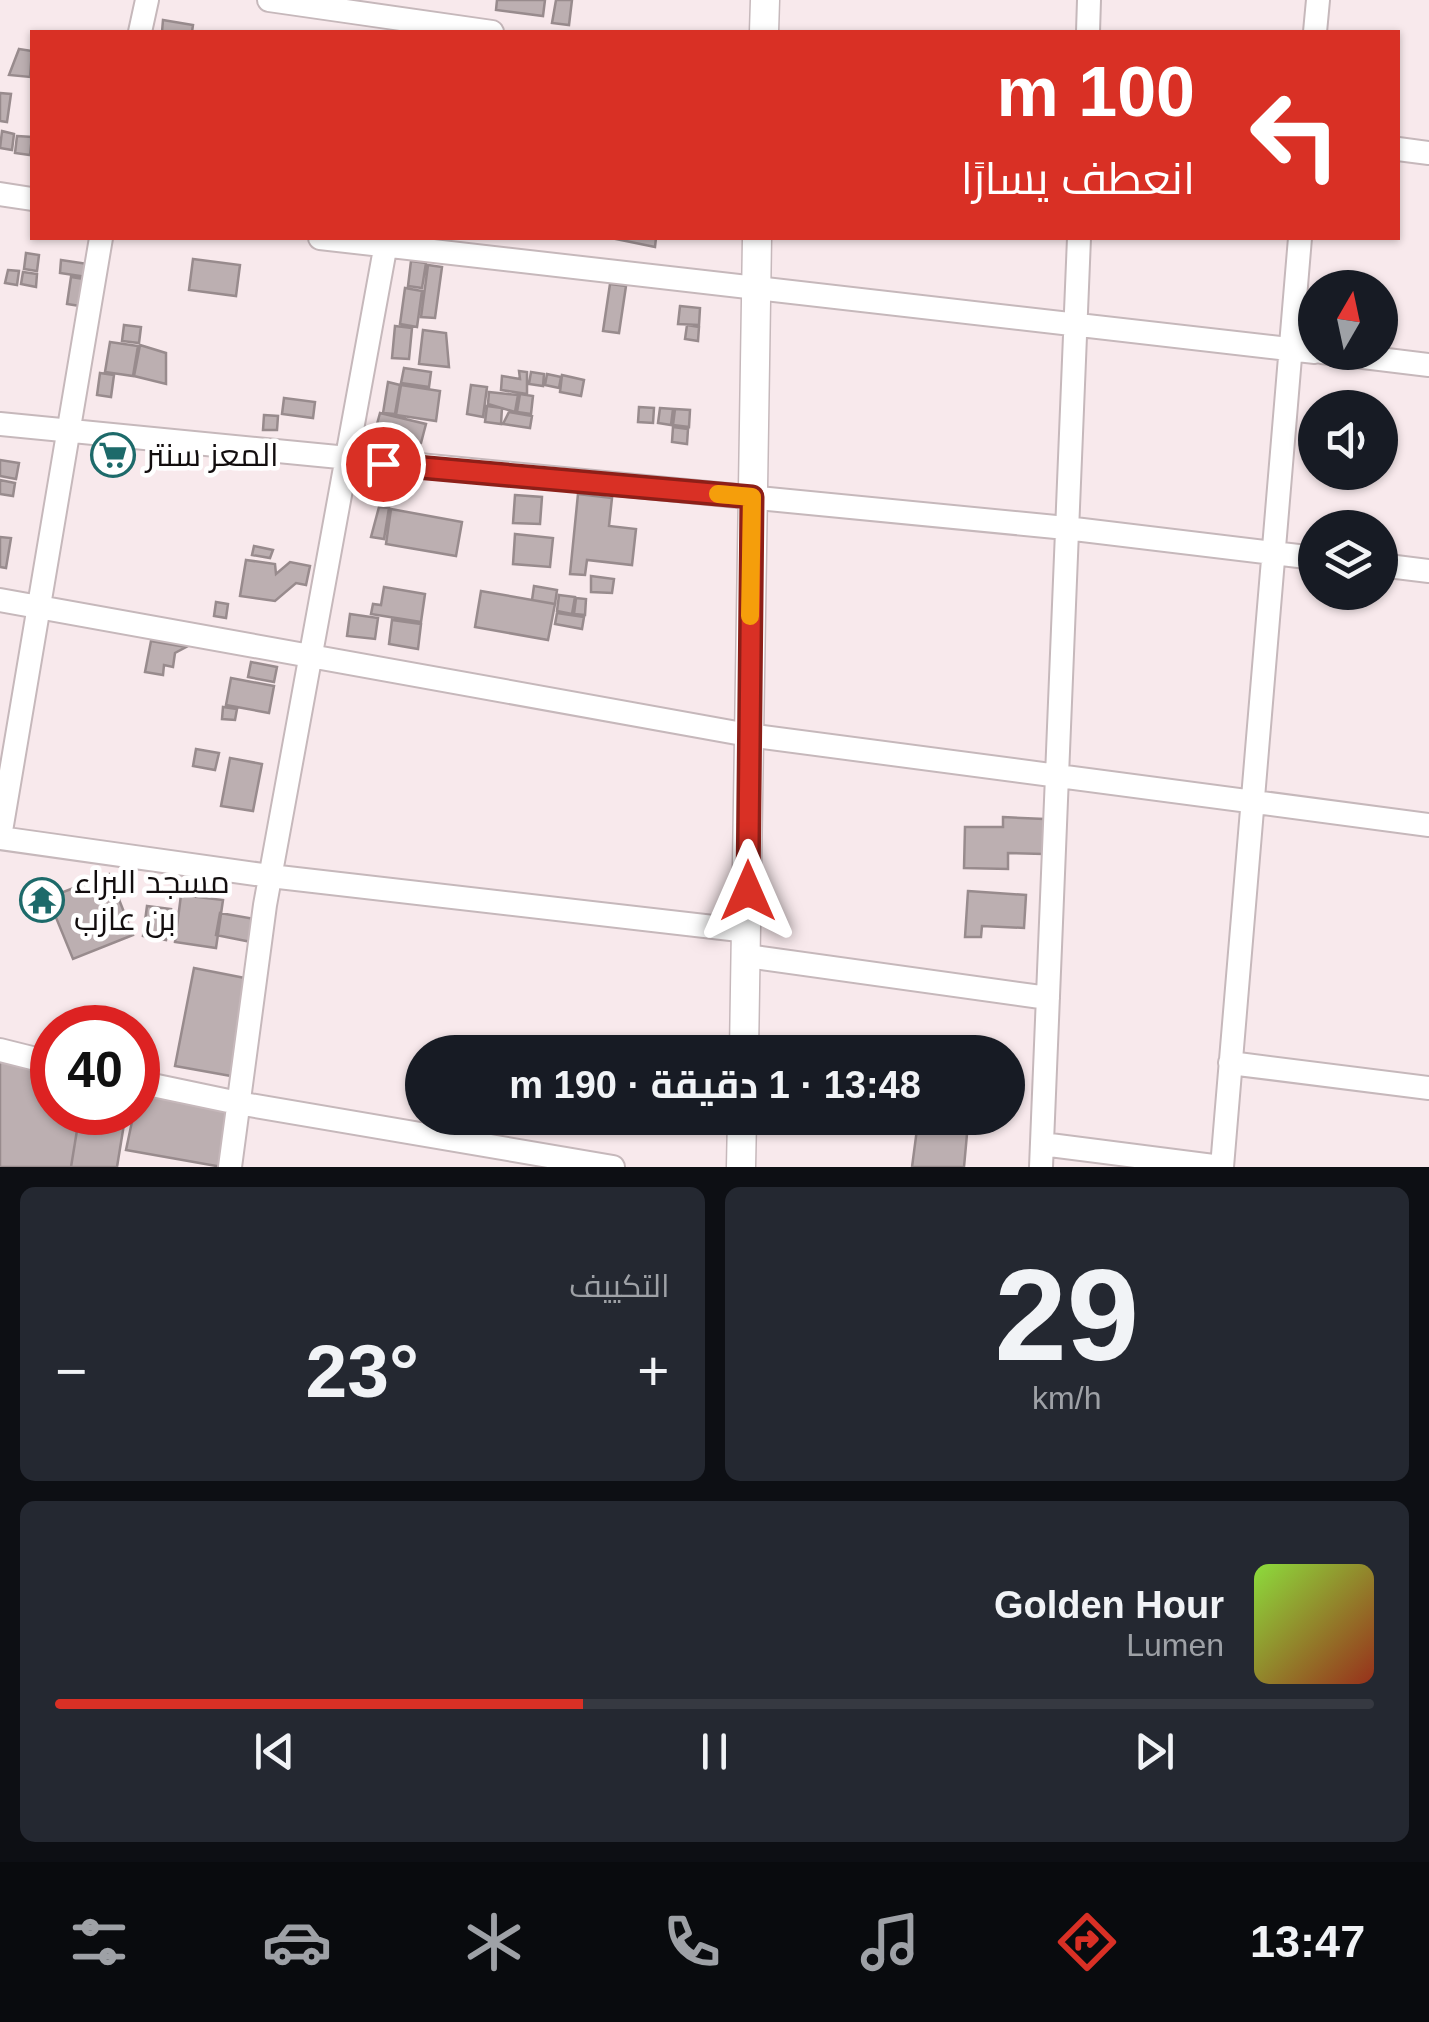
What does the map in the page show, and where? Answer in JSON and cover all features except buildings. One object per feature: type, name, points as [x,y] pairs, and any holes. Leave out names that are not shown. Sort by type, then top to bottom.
[{"type":"street","points":[[140,30],[146,0]]},
{"type":"street","points":[[269,0],[432,18],[483,30]]},
{"type":"street","points":[[764,30],[765,0]]},
{"type":"street","points":[[1088,30],[1090,0]]},
{"type":"street","points":[[1315,30],[1318,0]]},
{"type":"street","points":[[1400,149],[1429,152]]},
{"type":"street","points":[[0,194],[30,199]]},
{"type":"street","points":[[101,240],[0,837],[748,943],[1048,998]]},
{"type":"street","points":[[353,240],[1298,350]]},
{"type":"street","points":[[745,1035],[758,240]]},
{"type":"street","points":[[1080,240],[1041,1155],[1222,1167],[1272,552],[1306,370]]},
{"type":"street","points":[[1300,240],[1303,270]]},
{"type":"street","points":[[230,1167],[270,876],[386,242]]},
{"type":"street","points":[[1398,361],[1429,365]]},
{"type":"street","points":[[0,424],[1066,528],[1298,556]]},
{"type":"street","points":[[1398,567],[1429,571]]},
{"type":"street","points":[[0,600],[748,734],[1252,798],[1429,825]]},
{"type":"street","points":[[0,1050],[30,1058]]},
{"type":"street","points":[[1230,1063],[1429,1088]]},
{"type":"street","points":[[160,1087],[238,1104],[613,1167]]},
{"type":"street","points":[[740,1167],[741,1135]]},
{"type":"slow traffic","points":[[718,494],[752,497],[750,616]]},
{"type":"place","name":"المعز سنتر","points":[[113,455]]},
{"type":"place","name":"مسجد البراء بن عازب","points":[[42,900]]},
{"type":"route","points":[[383,464],[752,497],[748,891]]}]
